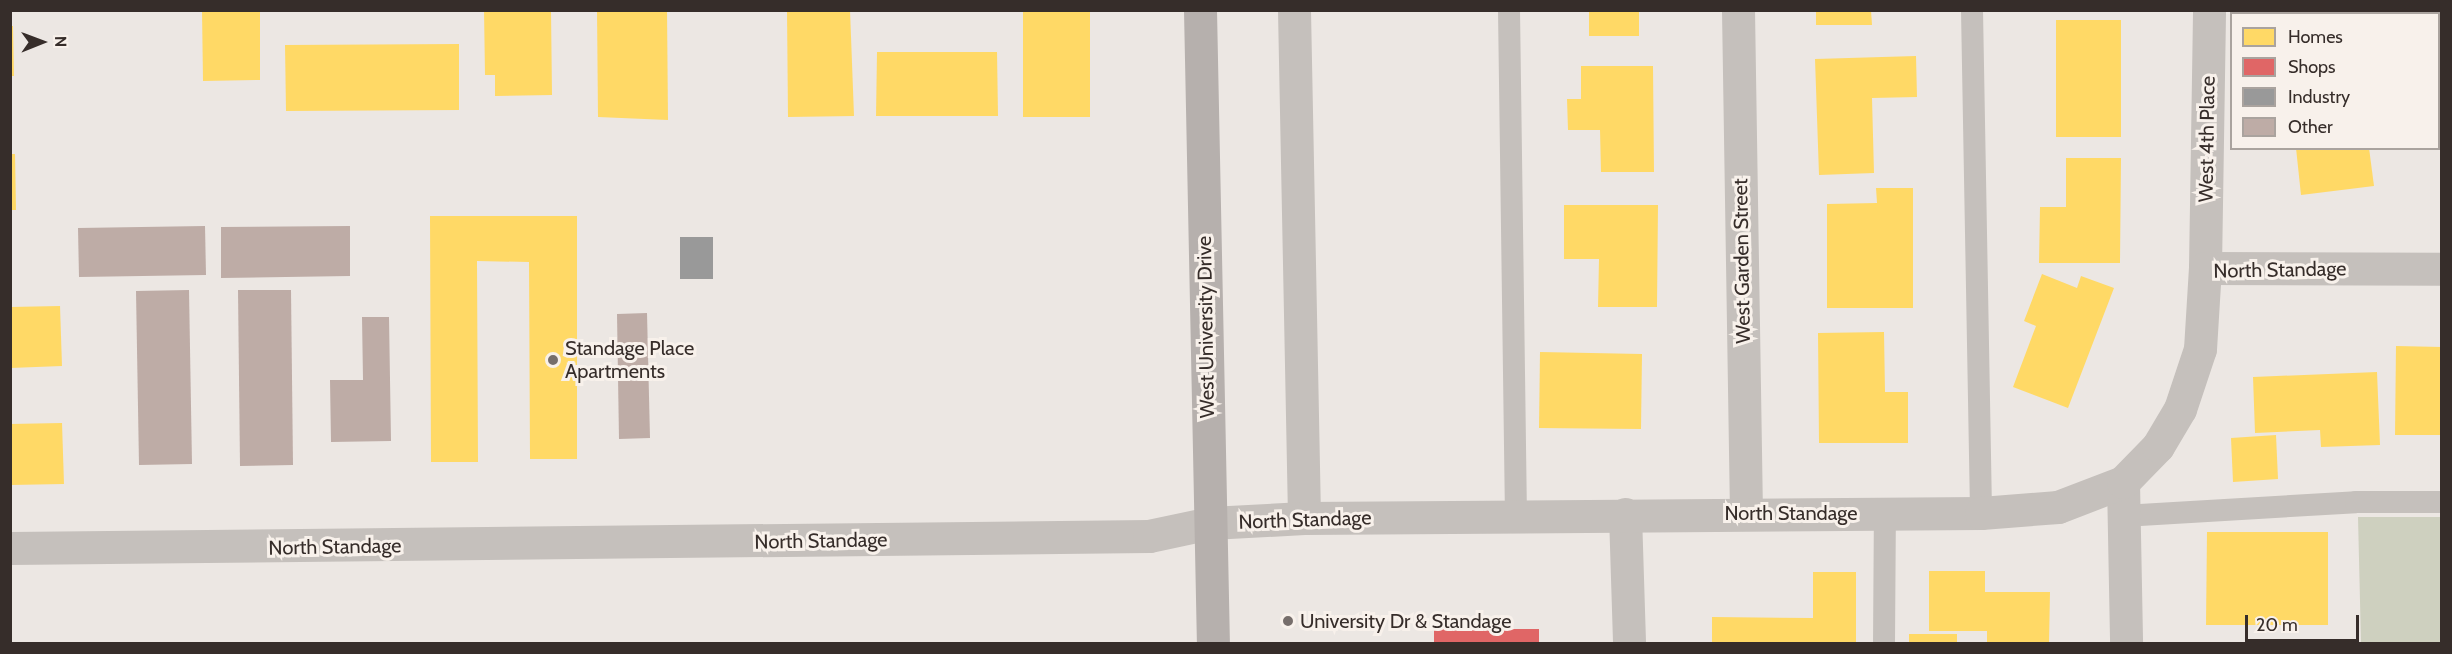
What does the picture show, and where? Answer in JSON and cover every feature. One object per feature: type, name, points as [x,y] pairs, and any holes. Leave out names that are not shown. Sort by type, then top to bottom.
[{"type":"main road","name":"West University Drive","points":[[1200,10],[1213,644]]},
{"type":"street","points":[[1294,10],[1304,518]]},
{"type":"street","name":"West Garden Street","points":[[1738,10],[1746,512]]},
{"type":"street","name":"West 4th Place","points":[[2205,268],[2209,10]]},
{"type":"street","name":"North Standage","points":[[10,548],[1149,536],[1210,523],[1304,518],[1746,512],[1981,513],[2058,507],[2123,482],[2158,447],[2180,409],[2200,349],[2205,268],[2442,269]]},
{"type":"street","points":[[2123,482],[2126,644]]},
{"type":"street","points":[[1625,514],[1629,644]]},
{"type":"lane","points":[[1509,10],[1516,515]]},
{"type":"lane","points":[[1972,10],[1981,513]]},
{"type":"lane","points":[[2123,516],[2356,502],[2442,502]]},
{"type":"lane","points":[[1884,644],[1885,514]]},
{"type":"green space","points":[[2358,517],[2441,517],[2441,643],[2361,643]]},
{"type":"building: Homes","points":[[202,10],[260,10],[260,80],[203,81]]},
{"type":"building: Homes","points":[[484,10],[551,10],[552,95],[495,96],[495,75],[485,75]]},
{"type":"building: Homes","points":[[597,10],[667,10],[668,120],[598,117]]},
{"type":"building: Homes","points":[[787,10],[850,10],[854,116],[788,117]]},
{"type":"building: Homes","points":[[1023,10],[1090,10],[1090,117],[1023,117]]},
{"type":"building: Homes","points":[[1589,10],[1639,10],[1639,36],[1589,36]]},
{"type":"building: Homes","points":[[1816,10],[1871,10],[1872,25],[1816,25]]},
{"type":"building: Homes","points":[[2056,20],[2121,20],[2121,137],[2056,137]]},
{"type":"building: Homes","points":[[10,26],[13,26],[14,76],[10,76]]},
{"type":"building: Homes","points":[[459,44],[459,110],[286,111],[285,45]]},
{"type":"building: Homes","points":[[877,52],[997,52],[998,116],[876,116]]},
{"type":"building: Homes","points":[[1916,56],[1917,97],[1872,98],[1874,173],[1819,175],[1815,59]]},
{"type":"building: Homes","points":[[1581,66],[1653,66],[1654,172],[1601,172],[1600,130],[1568,130],[1567,99],[1581,99]]},
{"type":"building: Homes","points":[[2296,150],[2369,150],[2374,186],[2301,195]]},
{"type":"building: Homes","points":[[10,154],[15,154],[16,210],[10,210]]},
{"type":"building: Homes","points":[[2066,158],[2121,158],[2120,263],[2039,263],[2040,207],[2066,207]]},
{"type":"building: Homes","points":[[1876,188],[1913,188],[1913,308],[1827,308],[1827,204],[1877,203]]},
{"type":"building: Homes","points":[[1564,205],[1658,205],[1657,307],[1598,307],[1599,259],[1564,259]]},
{"type":"building: Homes","name":"Standage Place Apartments","points":[[430,216],[577,216],[577,459],[530,459],[529,262],[477,261],[478,462],[431,462]]},
{"type":"building: Homes","points":[[2042,274],[2077,288],[2081,276],[2114,288],[2068,408],[2013,387],[2036,326],[2024,321]]},
{"type":"building: Homes","points":[[60,306],[62,366],[10,368],[10,307]]},
{"type":"building: Homes","points":[[1884,332],[1885,392],[1908,392],[1908,443],[1819,443],[1818,333]]},
{"type":"building: Homes","points":[[2396,346],[2442,347],[2442,435],[2395,435]]},
{"type":"building: Homes","points":[[1540,352],[1642,354],[1641,429],[1539,428]]},
{"type":"building: Homes","points":[[2377,372],[2380,445],[2321,447],[2320,430],[2255,433],[2253,377]]},
{"type":"building: Homes","points":[[62,423],[64,484],[10,485],[10,424]]},
{"type":"building: Homes","points":[[2276,435],[2278,479],[2233,482],[2231,438]]},
{"type":"building: Homes","points":[[2207,532],[2328,532],[2328,625],[2206,625]]},
{"type":"building: Homes","points":[[1929,571],[1985,571],[1985,592],[2050,592],[2049,644],[1987,644],[1987,631],[1929,631]]},
{"type":"building: Homes","points":[[1813,572],[1856,572],[1856,644],[1712,644],[1712,617],[1813,618]]},
{"type":"building: Homes","points":[[1909,634],[1957,634],[1957,644],[1909,644]]},
{"type":"building: Shops","points":[[1434,629],[1539,629],[1539,644],[1434,644]]},
{"type":"building: Industry","points":[[680,237],[713,237],[713,279],[680,279]]},
{"type":"building: Other","points":[[205,226],[206,275],[79,277],[78,228]]},
{"type":"building: Other","points":[[350,226],[350,276],[221,278],[221,227]]},
{"type":"building: Other","points":[[189,290],[192,464],[139,465],[136,291]]},
{"type":"building: Other","points":[[238,290],[291,290],[293,465],[240,466]]},
{"type":"building: Other","points":[[647,313],[650,438],[619,439],[617,314]]},
{"type":"building: Other","points":[[362,317],[389,317],[391,441],[331,442],[330,380],[363,380]]},
{"type":"place","name":"Standage Place Apartments","points":[[553,360]]},
{"type":"place","name":"University Dr & Standage","points":[[1288,621]]}]
